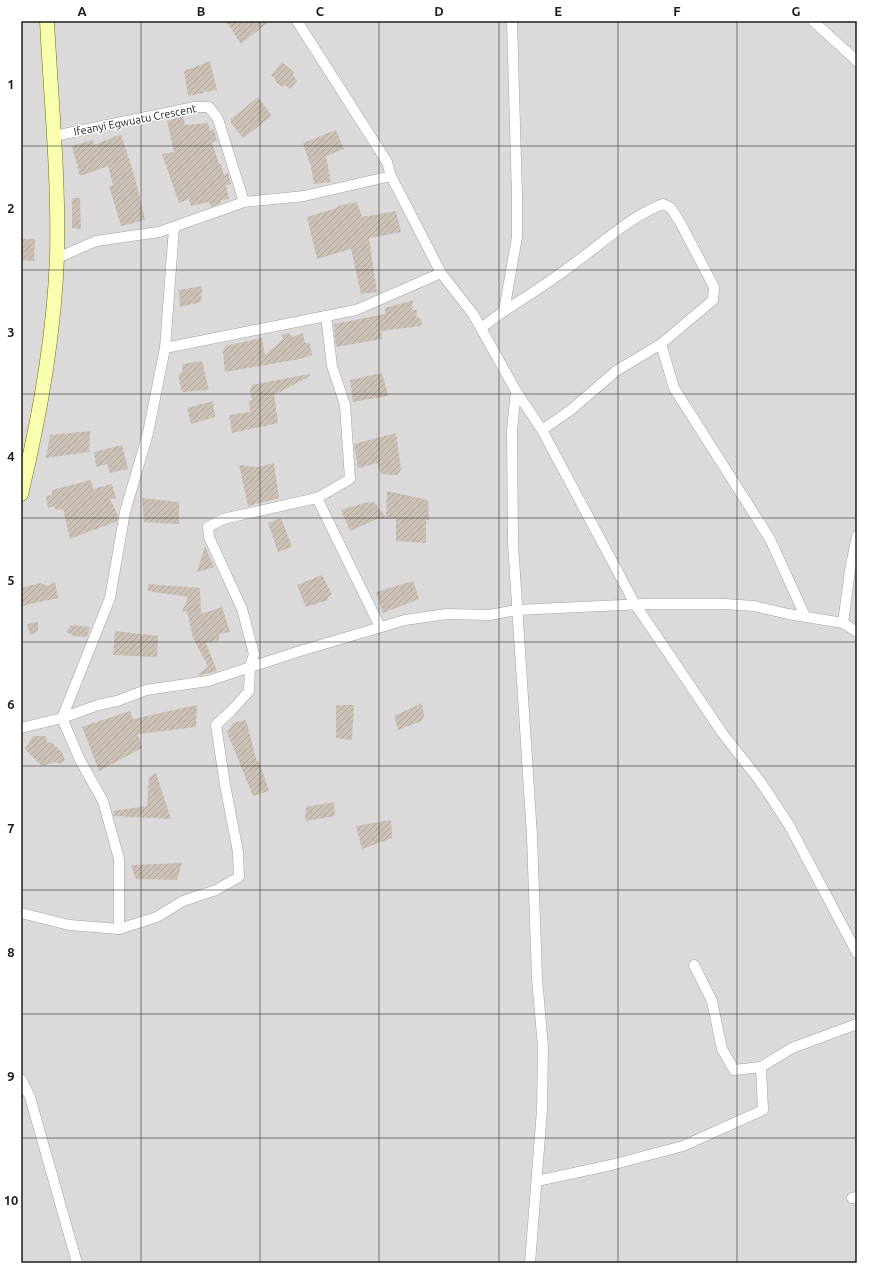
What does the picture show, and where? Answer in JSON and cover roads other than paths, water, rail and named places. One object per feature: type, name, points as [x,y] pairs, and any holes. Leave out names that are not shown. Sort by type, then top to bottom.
[{"type":"main road","points":[[21,494],[32,447],[48,361],[57,258],[54,136],[46,21]]},
{"type":"street","points":[[297,21],[387,162],[391,176],[441,273],[473,314],[516,392],[542,430],[634,604],[723,734],[760,781],[789,825],[857,953]]},
{"type":"street","points":[[504,311],[517,237],[518,196],[512,21]]},
{"type":"street","points":[[813,21],[857,61]]},
{"type":"street","name":"Ifeanyi Egwuatu Crescent","points":[[54,136],[195,107],[209,107],[218,119],[244,202]]},
{"type":"street","points":[[57,258],[96,241],[159,232],[174,228],[244,202],[304,196],[391,176]]},
{"type":"street","points":[[481,328],[652,208],[663,204],[671,208],[681,224],[714,287],[713,300],[661,344],[616,371],[572,409],[542,430]]},
{"type":"street","points":[[119,929],[119,859],[103,801],[80,760],[62,718],[110,598],[125,512],[148,433],[166,348],[174,228]]},
{"type":"street","points":[[166,348],[356,310],[441,273]]},
{"type":"street","points":[[21,913],[69,925],[119,929],[157,917],[183,901],[216,890],[239,877],[238,852],[225,785],[216,725],[231,712],[249,691],[250,667],[254,654],[242,609],[208,537],[208,527],[223,519],[317,498],[350,479],[344,405],[332,366],[326,316]]},
{"type":"street","points":[[661,344],[674,388],[770,539],[805,616]]},
{"type":"street","points":[[516,392],[512,445],[513,543],[516,610],[532,836],[538,978],[543,1047],[542,1110],[530,1263]]},
{"type":"street","points":[[317,498],[380,627]]},
{"type":"street","points":[[843,623],[850,570],[857,536]]},
{"type":"street","points":[[21,728],[62,718],[98,705],[117,701],[146,690],[208,681],[405,620],[447,614],[490,615],[516,610],[634,604],[685,603],[754,606],[843,623],[857,632]]},
{"type":"street","points":[[694,965],[712,1001],[722,1049],[734,1070],[761,1067],[792,1048],[857,1024]]},
{"type":"street","points":[[537,1181],[611,1166],[683,1146],[763,1110],[761,1067]]},
{"type":"street","points":[[21,1079],[30,1096],[77,1263]]}]
